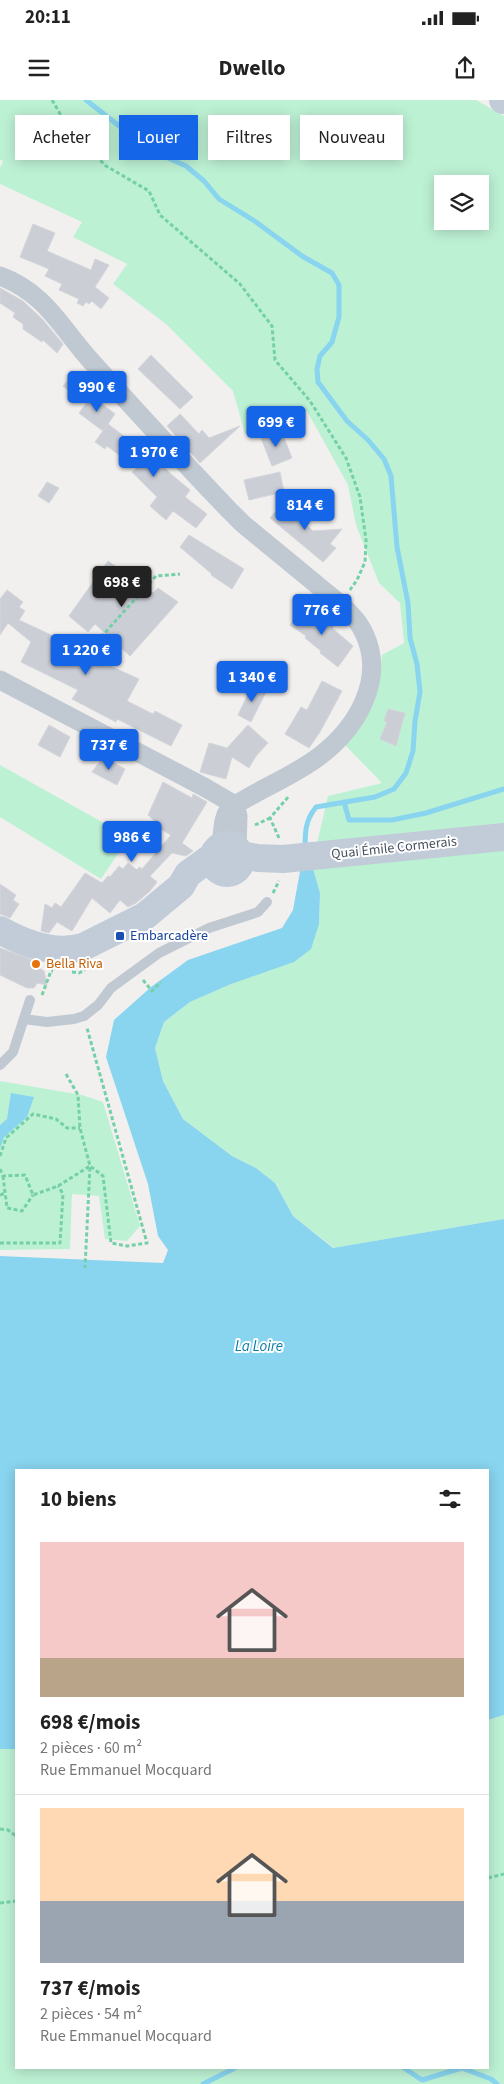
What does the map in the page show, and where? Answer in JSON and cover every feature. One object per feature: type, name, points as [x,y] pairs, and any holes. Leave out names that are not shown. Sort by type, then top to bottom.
[{"type":"street","points":[[0,276],[11,280],[45,304],[89,360],[243,524],[340,604],[364,633],[371,668],[369,690],[361,709],[339,739],[320,756],[235,805]]},
{"type":"street","points":[[0,680],[235,805],[239,829],[228,858],[188,874],[181,886],[145,916],[100,939],[75,949],[53,949],[30,944],[0,930]]},
{"type":"street","name":"Quai Émile Cormerais","points":[[228,858],[263,867],[294,853],[504,837]]},
{"type":"lane","points":[[24,1019],[47,1022],[84,1016],[98,1005],[118,983],[159,953],[210,928],[258,912],[268,902]]},
{"type":"lane","points":[[0,1065],[14,1052],[24,1019],[34,1001]]},
{"type":"path","points":[[52,100],[69,129],[106,166],[149,191],[160,215],[240,284],[272,326],[275,360],[310,401],[346,458],[360,497],[366,540],[366,562],[357,580],[340,604]]},
{"type":"path","points":[[101,637],[156,576],[180,574]]},
{"type":"path","points":[[293,793],[285,799],[270,818],[294,853]]},
{"type":"path","points":[[34,1001],[50,974]]},
{"type":"path","points":[[140,977],[152,991],[162,982]]},
{"type":"path","points":[[84,1016],[147,1243],[127,1246],[112,1243],[102,1176],[90,1166]]},
{"type":"path","points":[[66,1074],[78,1095],[80,1128],[90,1166],[85,1268]]},
{"type":"path","points":[[0,1156],[6,1138],[33,1114],[56,1119],[67,1128],[80,1128]]},
{"type":"path","points":[[0,1169],[3,1176],[7,1208],[22,1211],[33,1195],[58,1186],[90,1166]]},
{"type":"path","points":[[3,1176],[25,1175],[33,1195]]},
{"type":"path","points":[[0,1243],[60,1243],[63,1194],[58,1186]]},
{"type":"path","points":[[0,1195],[5,1193]]},
{"type":"path","points":[[0,1829],[8,1830],[15,1835]]},
{"type":"path","points":[[489,1878],[504,1874]]},
{"type":"path","points":[[0,1902],[15,1901]]},
{"type":"green space","points":[[0,100],[476,100],[504,116],[504,1219],[334,1248],[293,1216],[275,1183],[256,1168],[232,1156],[183,1119],[163,1081],[155,1048],[164,1022],[190,1002],[231,984],[319,924],[320,893],[312,865],[328,796],[382,783],[343,743],[378,688],[382,655],[404,643],[400,603],[379,583],[356,525],[348,485],[307,411],[245,434],[233,391],[166,324],[113,284],[127,264],[73,237],[82,222],[0,184],[0,168],[3,161],[0,160]]},
{"type":"green space","points":[[0,765],[129,837],[101,879],[0,817]]},
{"type":"green space","points":[[0,1081],[82,1095],[103,1102],[140,1226],[127,1241],[105,1239],[99,1196],[72,1194],[70,1249],[0,1250]]},
{"type":"green space","points":[[504,1715],[504,2084],[0,2084],[0,1749],[15,1749],[15,2069],[489,2069],[489,1720]]},
{"type":"water","name":"La Loire","points":[[312,865],[320,893],[319,924],[311,949],[294,962],[231,984],[190,1002],[164,1022],[155,1048],[163,1081],[183,1119],[232,1156],[256,1168],[275,1183],[293,1216],[333,1248],[504,1219],[504,1715],[489,1720],[489,1469],[15,1469],[15,1749],[0,1749],[0,1256],[163,1263],[168,1250],[158,1236],[148,1184],[106,1057],[114,1020],[151,987],[188,960],[282,928],[293,910],[301,866]]},
{"type":"water","points":[[11,1093],[34,1097],[27,1117],[4,1137],[0,1148],[0,1125],[7,1119]]},
{"type":"building","points":[[33,224],[55,233],[47,251],[91,270],[95,259],[109,265],[95,287],[109,298],[101,309],[92,301],[89,304],[86,302],[83,306],[77,303],[79,299],[59,290],[62,284],[45,276],[49,269],[20,257]]},
{"type":"building","points":[[0,288],[23,301],[43,320],[63,344],[57,353],[43,340],[42,342],[23,329],[23,324],[13,317],[15,313],[0,303]]},
{"type":"building","points":[[151,355],[193,397],[180,409],[138,369]]},
{"type":"building","points":[[74,373],[91,386],[81,400],[63,386]]},
{"type":"building","points":[[92,396],[115,414],[103,431],[79,413]]},
{"type":"building","points":[[180,414],[199,434],[202,430],[209,438],[240,426],[200,463],[167,426]]},
{"type":"building","points":[[108,424],[138,447],[141,444],[190,490],[185,497],[207,514],[196,528],[173,511],[166,520],[150,506],[157,497],[132,472],[137,468],[107,446],[105,449],[95,442]]},
{"type":"building","points":[[281,430],[292,458],[272,466],[261,438]]},
{"type":"building","points":[[280,472],[284,492],[249,500],[244,480]]},
{"type":"building","points":[[47,482],[59,488],[49,503],[38,496]]},
{"type":"building","points":[[286,499],[303,513],[298,518],[313,531],[342,529],[330,544],[336,548],[323,562],[270,518]]},
{"type":"building","points":[[189,535],[244,569],[232,589],[211,575],[180,547]]},
{"type":"building","points":[[108,561],[153,593],[158,588],[178,602],[130,656],[95,624],[88,632],[69,616]]},
{"type":"building","points":[[7,590],[23,602],[19,607],[25,611],[19,620],[81,649],[81,653],[139,679],[127,701],[153,714],[155,711],[182,725],[171,746],[117,719],[116,722],[72,699],[78,690],[21,662],[31,642],[8,623],[0,635],[0,599]]},
{"type":"building","points":[[302,606],[320,619],[323,616],[335,624],[332,628],[353,646],[338,667],[320,653],[321,651],[305,638],[306,636],[290,625]]},
{"type":"building","points":[[322,681],[342,691],[320,732],[309,748],[285,734],[301,707],[307,710]]},
{"type":"building","points":[[253,684],[267,690],[251,722],[238,715]]},
{"type":"building","points":[[388,709],[405,713],[396,746],[380,739],[387,722],[384,721]]},
{"type":"building","points":[[49,725],[70,737],[60,757],[38,745]]},
{"type":"building","points":[[248,725],[268,743],[256,756],[249,768],[232,757],[226,779],[200,772],[209,743],[227,748]]},
{"type":"building","points":[[103,757],[125,769],[117,785],[92,772]]},
{"type":"building","points":[[163,782],[192,798],[193,794],[207,802],[182,843],[193,851],[186,856],[172,853],[150,876],[157,882],[136,903],[128,907],[120,900],[110,913],[92,898],[72,931],[57,922],[49,933],[41,931],[45,904],[52,908],[55,903],[61,907],[85,873],[102,883],[119,866],[123,869],[128,863],[137,870],[139,867],[142,869],[171,835],[157,827],[159,825],[148,815]]},
{"type":"building","points":[[0,884],[16,895],[13,900],[19,904],[10,918],[0,914]]},
{"type":"building","points":[[0,948],[41,963],[39,968],[44,971],[47,985],[37,983],[34,988],[27,988],[0,975]]},
{"type":"waterway","points":[[86,100],[150,150],[186,166],[204,181],[219,199],[256,222],[302,256],[332,273],[339,285],[339,317],[332,342],[320,356],[317,369],[318,382],[347,421],[368,440],[384,459],[391,476],[397,547],[408,603],[410,638],[417,664],[420,692],[415,721],[413,751],[406,773],[394,789],[375,797],[316,807],[306,827],[305,850]]},
{"type":"waterway","points":[[344,802],[349,820],[392,820],[426,813],[504,789]]},
{"type":"waterway","points":[[203,2084],[233,2069]]},
{"type":"waterway","points":[[406,2069],[422,2080],[459,2069]]},
{"type":"waterway","points":[[465,2069],[491,2079],[497,2084]]},
{"type":"place","name":"Embarcadère","points":[[120,936]]},
{"type":"place","name":"Bella Riva","points":[[36,964]]}]
